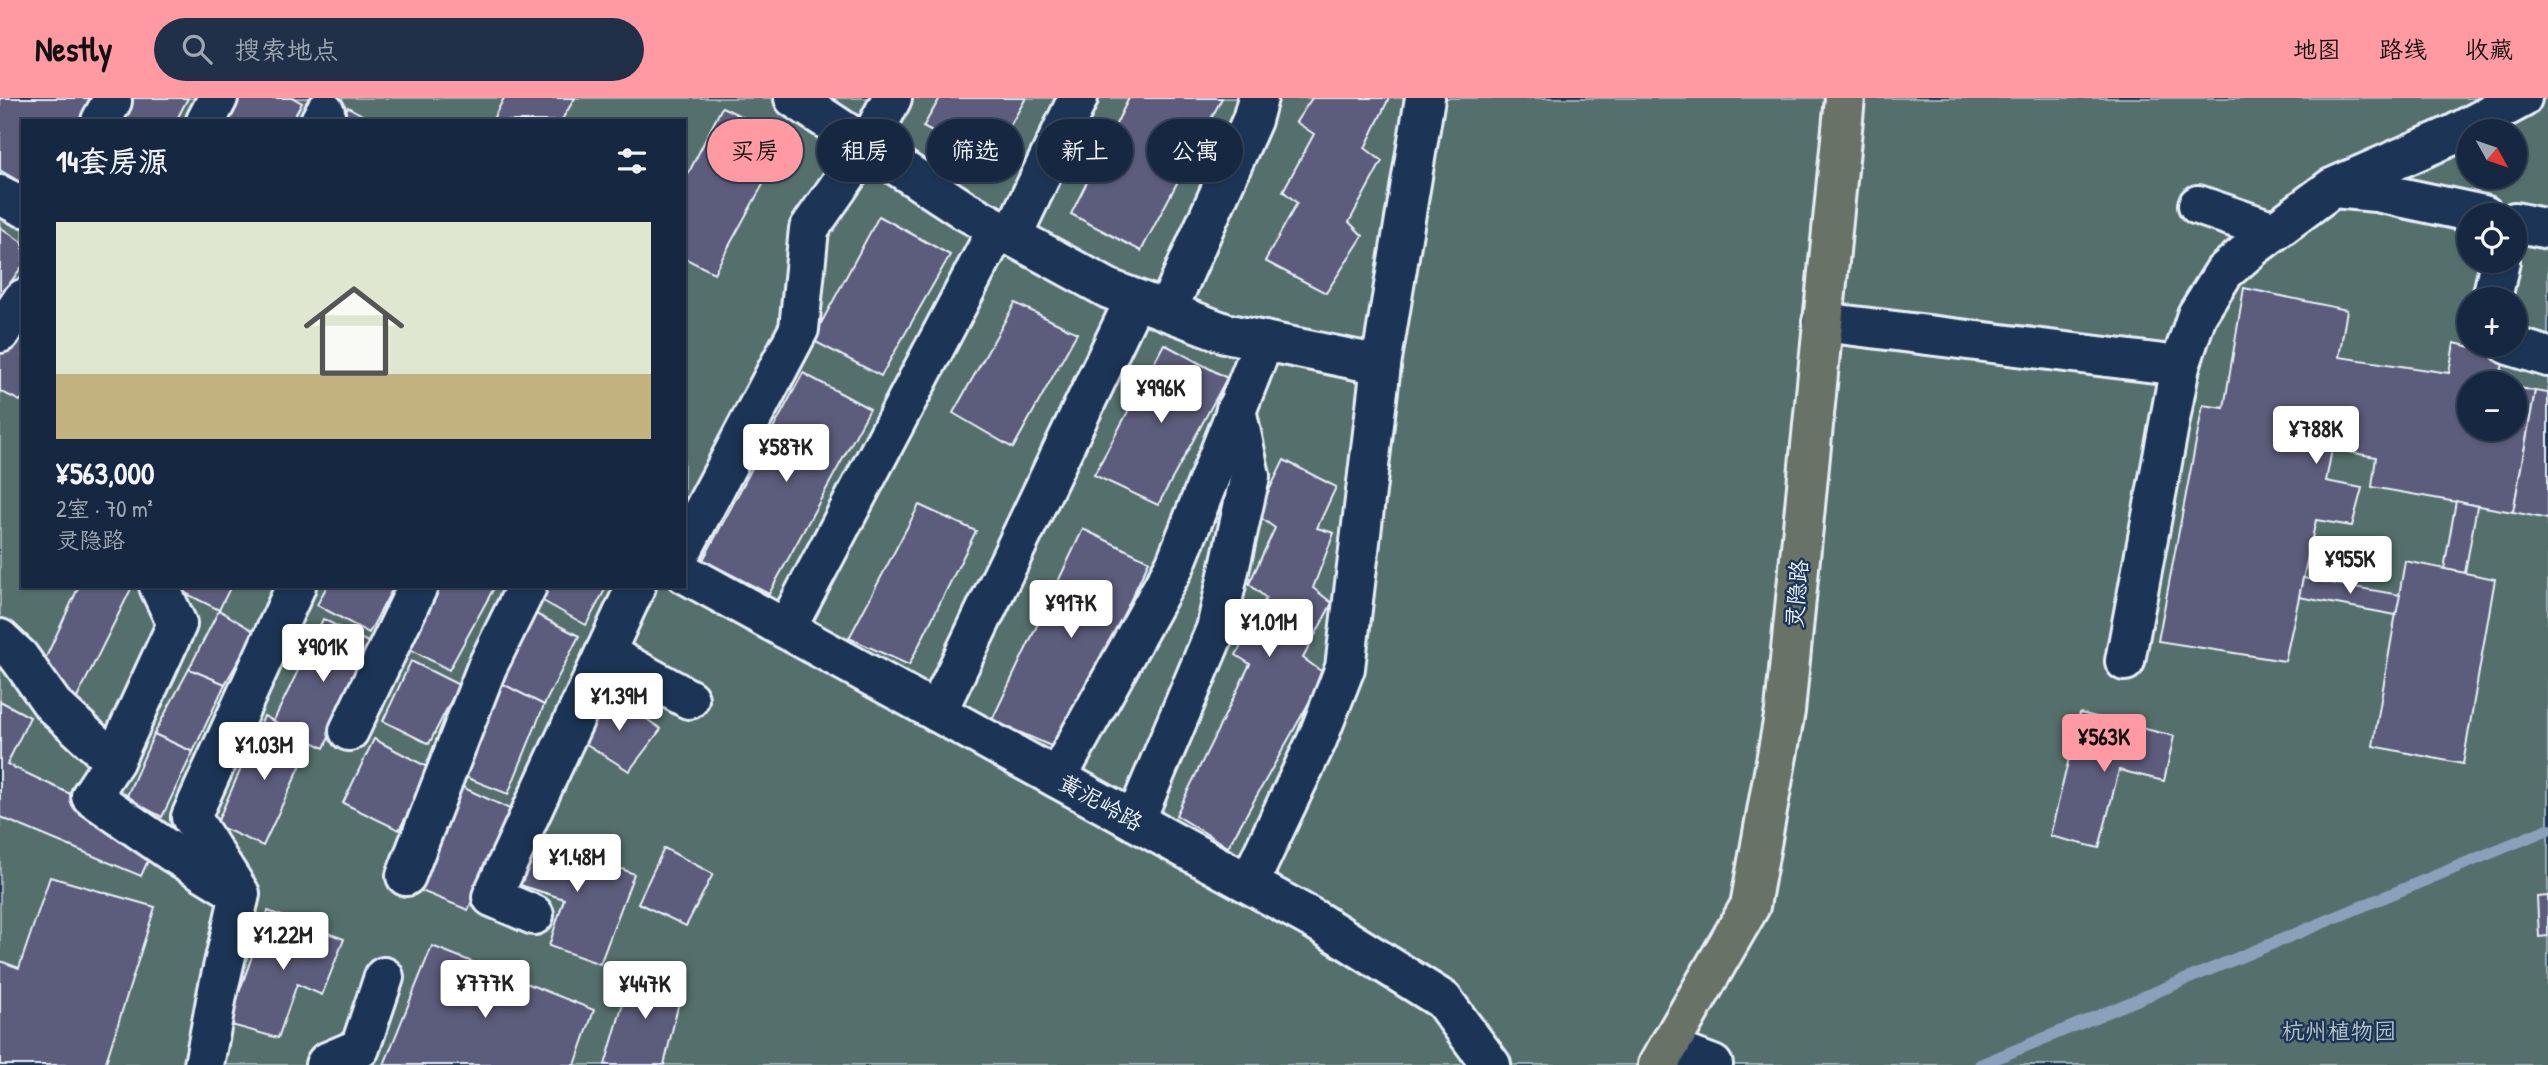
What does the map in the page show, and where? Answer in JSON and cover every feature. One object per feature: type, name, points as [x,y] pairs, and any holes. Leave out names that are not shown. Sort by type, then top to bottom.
[{"type":"main road","name":"灵隐路","points":[[1663,1056],[1750,906],[1785,711],[1845,98]]},
{"type":"street","points":[[207,119],[219,98]]},
{"type":"street","points":[[794,98],[826,119]]},
{"type":"street","points":[[881,119],[892,98]]},
{"type":"street","points":[[786,629],[1078,98]]},
{"type":"street","points":[[937,712],[1151,305],[1252,120],[1258,98]]},
{"type":"street","points":[[1249,883],[1317,740],[1345,668],[1381,365],[1425,98]]},
{"type":"street","points":[[2125,661],[2180,366],[2197,315],[2224,272],[2332,188],[2453,135],[2522,98]]},
{"type":"street","points":[[913,176],[964,210],[1110,289],[1225,333],[1381,365]]},
{"type":"street","points":[[686,543],[799,329],[809,229],[842,182]]},
{"type":"street","points":[[2332,188],[2376,192],[2457,209]]},
{"type":"street","points":[[0,195],[21,206]]},
{"type":"street","points":[[2198,205],[2274,231]]},
{"type":"street","points":[[2527,225],[2548,229]]},
{"type":"street","points":[[0,333],[21,302]]},
{"type":"street","points":[[1822,322],[2180,366]]},
{"type":"street","points":[[1057,778],[1175,565],[1264,341]]},
{"type":"street","points":[[2527,350],[2548,356]]},
{"type":"street","points":[[1135,821],[1216,629],[1250,476],[1236,409]]},
{"type":"street","name":"黄泥岭路","points":[[686,574],[1315,920],[1443,1000],[1491,1065]]},
{"type":"street","points":[[160,588],[177,624],[114,761],[91,796],[170,851],[240,894]]},
{"type":"street","points":[[204,1065],[240,894],[191,817],[295,588]]},
{"type":"street","points":[[349,731],[417,588]]},
{"type":"street","points":[[406,876],[487,667],[526,588]]},
{"type":"street","points":[[534,915],[492,897],[635,588]]},
{"type":"street","points":[[0,639],[19,657],[53,705],[114,761]]},
{"type":"street","points":[[605,653],[689,699]]},
{"type":"street","points":[[325,1065],[327,1062],[360,1056],[384,977]]},
{"type":"street","points":[[1663,1056],[1713,1065]]},
{"type":"green space","name":"杭州植物园","points":[[0,98],[2548,98],[2548,1065],[0,1065]]},
{"type":"building","points":[[0,98],[96,98],[83,119],[21,119],[21,183],[0,170]]},
{"type":"building","points":[[133,98],[188,98],[177,119],[122,119]]},
{"type":"building","points":[[237,98],[293,98],[302,103],[293,119],[225,119]]},
{"type":"building","points":[[504,98],[575,98],[562,119],[493,119]]},
{"type":"building","points":[[940,98],[1026,98],[1014,119],[928,119]]},
{"type":"building","points":[[1129,98],[1222,98],[1211,119],[1147,119],[1147,182],[1178,182],[1141,251],[1071,214],[1087,182],[1133,182],[1133,119],[1118,119]]},
{"type":"building","points":[[1312,98],[1389,98],[1365,148],[1382,161],[1349,222],[1363,236],[1326,293],[1265,261],[1297,203],[1283,191],[1314,134],[1296,122]]},
{"type":"building","points":[[348,107],[369,119],[342,119]]},
{"type":"building","points":[[722,107],[747,119],[716,119]]},
{"type":"building","points":[[707,137],[707,182],[764,182],[714,273],[686,259],[686,178]]},
{"type":"building","points":[[879,216],[950,255],[881,376],[812,340]]},
{"type":"building","points":[[0,227],[21,242],[21,268],[0,297]]},
{"type":"building","points":[[2244,288],[2347,310],[2339,357],[2449,373],[2454,343],[2457,344],[2457,357],[2505,357],[2501,371],[2457,371],[2457,441],[2526,441],[2513,512],[2372,487],[2376,457],[2332,449],[2326,481],[2362,488],[2352,526],[2316,520],[2285,661],[2158,641],[2203,405],[2224,408]]},
{"type":"building","points":[[1015,303],[1077,333],[1013,448],[953,413]]},
{"type":"building","points":[[12,327],[21,333],[20,401],[0,391],[0,347]]},
{"type":"building","points":[[1164,344],[1227,378],[1158,505],[1094,475]]},
{"type":"building","points":[[803,373],[870,409],[769,594],[703,560]]},
{"type":"building","points":[[2527,389],[2535,391],[2527,435]]},
{"type":"building","points":[[2535,391],[2548,393],[2548,519],[2513,512]]},
{"type":"building","points":[[1284,460],[1336,487],[1317,528],[1334,533],[1313,588],[1332,603],[1303,658],[1325,674],[1228,847],[1176,815],[1250,664],[1236,655],[1266,598],[1249,584],[1275,528],[1257,515]]},
{"type":"building","points":[[2456,501],[2477,506],[2465,573],[2444,569]]},
{"type":"building","points":[[919,505],[976,531],[909,665],[849,638]]},
{"type":"building","points":[[1083,529],[1149,561],[1060,750],[992,720]]},
{"type":"building","points":[[2405,561],[2495,579],[2463,764],[2373,746]]},
{"type":"building","points":[[2303,578],[2400,595],[2396,615],[2299,597]]},
{"type":"building","points":[[78,588],[131,589],[76,700],[35,681]]},
{"type":"building","points":[[180,588],[230,588],[219,610],[179,590]]},
{"type":"building","points":[[326,588],[393,588],[369,633],[317,605]]},
{"type":"building","points":[[433,588],[494,588],[449,670],[402,645]]},
{"type":"building","points":[[539,588],[606,588],[586,625],[534,596]]},
{"type":"building","points":[[219,610],[255,632],[225,684],[189,669]]},
{"type":"building","points":[[532,612],[579,636],[544,705],[499,682]]},
{"type":"building","points":[[323,619],[372,644],[324,748],[273,722]]},
{"type":"building","points":[[411,661],[459,685],[429,744],[383,721]]},
{"type":"building","points":[[189,669],[225,684],[193,752],[154,734]]},
{"type":"building","points":[[499,682],[544,705],[508,794],[460,775]]},
{"type":"building","points":[[609,693],[661,729],[629,771],[577,738]]},
{"type":"building","points":[[0,701],[30,717],[7,764],[159,836],[141,876],[0,817]]},
{"type":"building","points":[[2080,713],[2174,736],[2164,781],[2119,770],[2099,848],[2050,836]]},
{"type":"building","points":[[264,716],[312,741],[263,846],[216,825]]},
{"type":"building","points":[[154,734],[193,752],[162,817],[126,798]]},
{"type":"building","points":[[374,739],[431,769],[399,830],[343,803]]},
{"type":"building","points":[[462,787],[512,810],[468,910],[414,888]]},
{"type":"building","points":[[534,832],[634,874],[600,964],[549,946],[564,899],[514,883]]},
{"type":"building","points":[[664,848],[713,874],[686,926],[638,903]]},
{"type":"building","points":[[50,877],[155,907],[105,1065],[0,1065],[0,961],[19,968]]},
{"type":"building","points":[[2548,896],[2548,936],[2539,937],[2537,897]]},
{"type":"building","points":[[268,911],[344,939],[322,995],[297,984],[278,1038],[228,1024]]},
{"type":"building","points":[[432,946],[594,1010],[575,1065],[384,1065]]},
{"type":"building","points":[[634,966],[683,985],[664,1065],[605,1065]]},
{"type":"waterway","points":[[1980,1065],[2548,829]]}]
